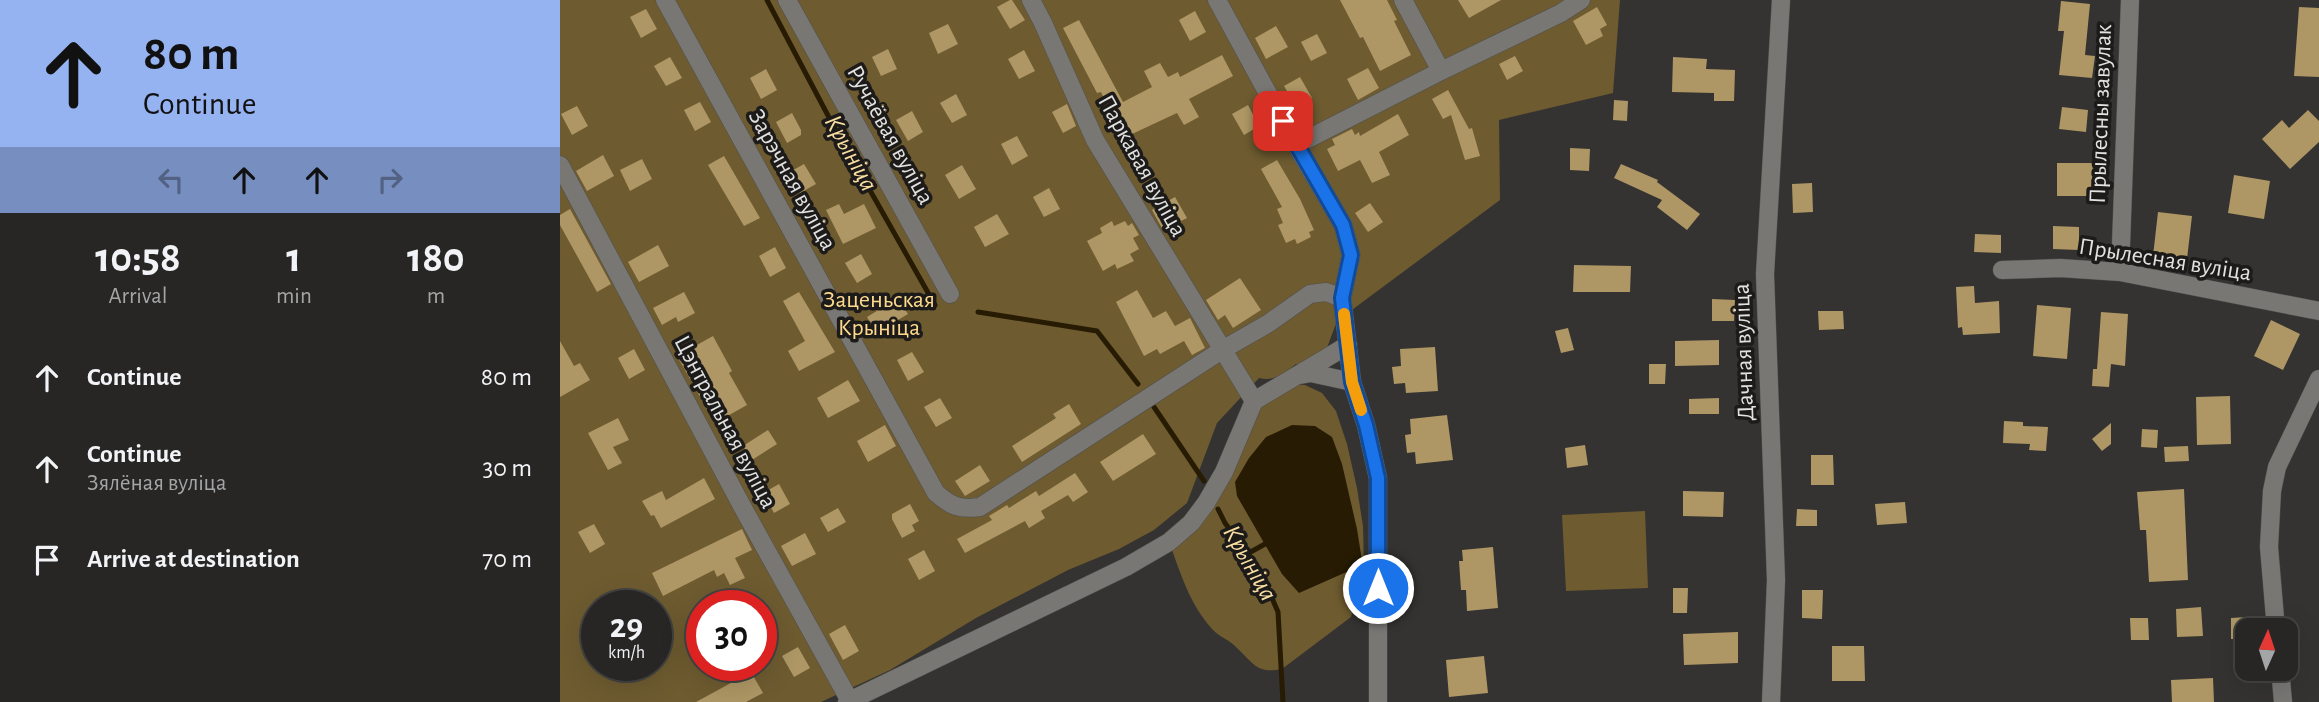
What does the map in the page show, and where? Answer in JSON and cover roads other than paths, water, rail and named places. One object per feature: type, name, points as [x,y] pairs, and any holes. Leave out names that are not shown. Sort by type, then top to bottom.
[{"type":"street","name":"Зарэчная вуліца","points":[[665,0],[936,493],[953,507],[980,507],[1222,350]]},
{"type":"street","name":"Ручаёвая вуліца","points":[[787,0],[950,294]]},
{"type":"street","name":"Паркавая вуліца","points":[[1031,0],[1094,140],[1222,350]]},
{"type":"street","points":[[1217,0],[1343,225],[1351,255],[1342,298],[1352,382],[1366,425],[1378,478],[1378,702]]},
{"type":"street","points":[[1403,0],[1441,71]]},
{"type":"street","points":[[1296,145],[1561,13],[1581,0]]},
{"type":"street","name":"Дачная вуліца","points":[[1771,702],[1776,580],[1765,274],[1781,0]]},
{"type":"street","name":"Прылесны завулак","points":[[2120,272],[2130,0]]},
{"type":"street","name":"Цэнтральная вуліца","points":[[560,165],[849,701],[1126,567],[1170,542],[1191,523],[1206,503],[1224,472],[1254,401]]},
{"type":"street","name":"Прылесная вуліца","points":[[2002,270],[2060,268],[2120,272],[2319,311]]},
{"type":"street","points":[[1342,298],[1326,292],[1310,294],[1269,323],[1222,350],[1254,401],[1348,345]]},
{"type":"street","points":[[1297,375],[1311,373],[1352,382]]},
{"type":"street","points":[[2275,618],[2269,547],[2272,491],[2277,467],[2319,379]]},
{"type":"street","points":[[2281,681],[2283,702]]},
{"type":"waterway","name":"Крыніца","points":[[767,0],[833,125],[935,305]]},
{"type":"waterway","name":"Крыніца","points":[[978,312],[1097,331],[1138,384]]},
{"type":"waterway","name":"Крыніца","points":[[1154,407],[1204,481]]},
{"type":"waterway","name":"Крыніца","points":[[1218,509],[1225,523],[1260,570],[1278,612],[1283,702]]},
{"type":"waterway","points":[[1247,554],[1265,544]]},
{"type":"park label","name":"Заценьская Крыніца","points":[[879,314]]}]
